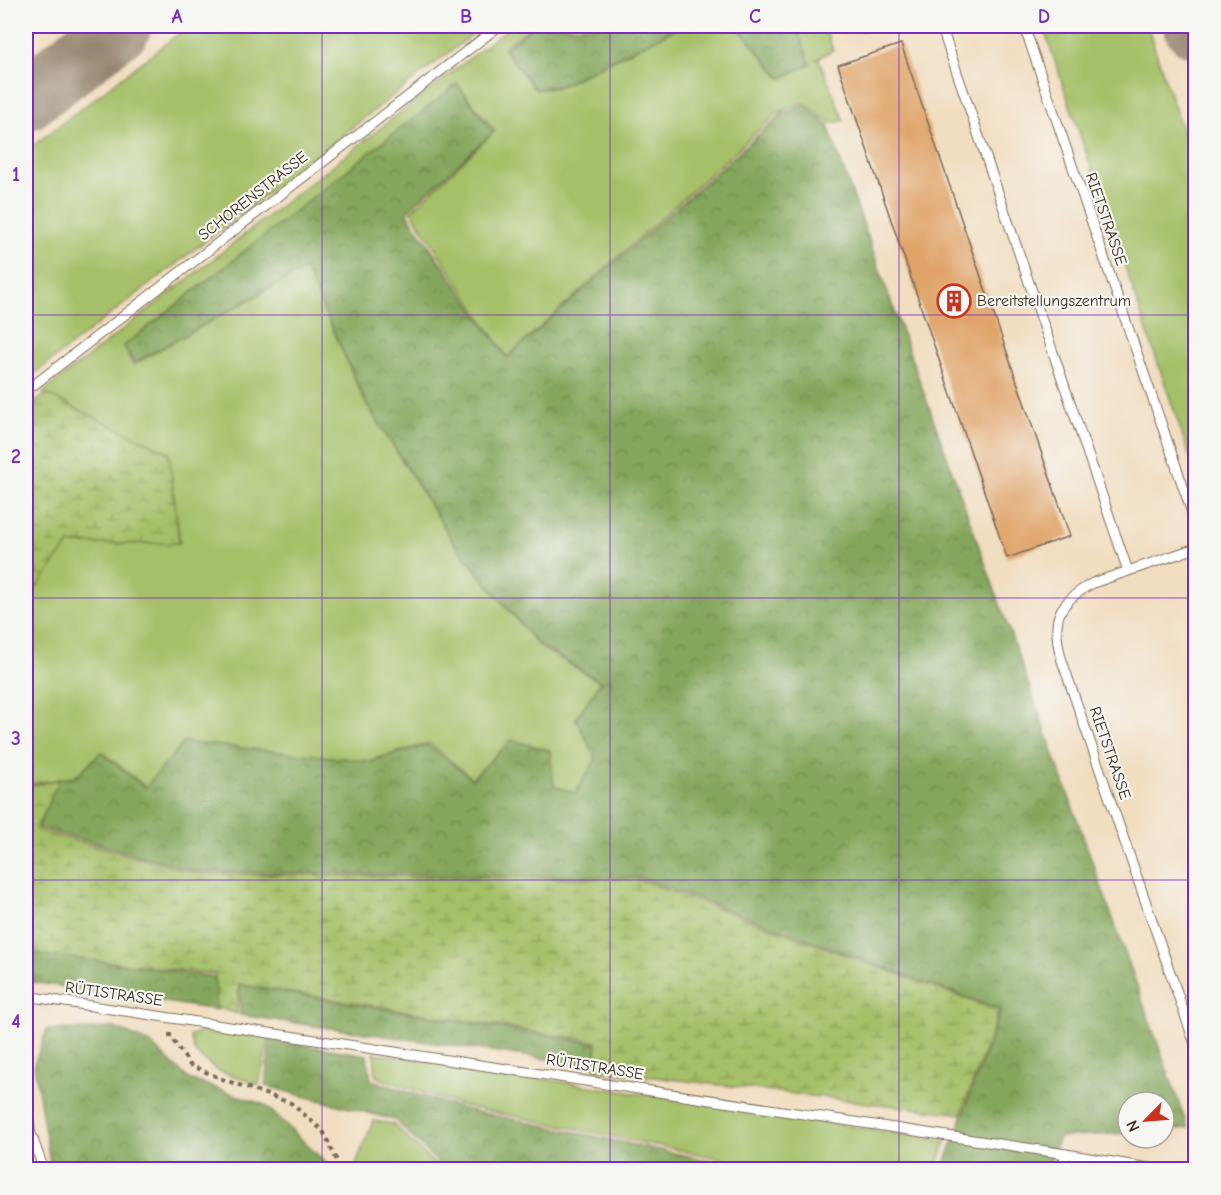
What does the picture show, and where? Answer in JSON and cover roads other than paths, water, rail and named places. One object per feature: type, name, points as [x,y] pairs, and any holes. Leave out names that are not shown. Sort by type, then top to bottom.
[{"type":"lane","name":"SCHORENSTRASSE","points":[[26,391],[499,26]]},
{"type":"lane","points":[[849,26],[864,29],[883,26]]},
{"type":"lane","points":[[941,26],[1128,571]]},
{"type":"lane","name":"RIETSTRASSE","points":[[1024,26],[1196,524]]},
{"type":"lane","name":"RIETSTRASSE","points":[[1196,548],[1093,583],[1078,591],[1066,601],[1057,625],[1057,642],[1065,669],[1196,1047]]},
{"type":"lane","points":[[26,1025],[28,997]]},
{"type":"lane","name":"RÜTISTRASSE","points":[[28,997],[1160,1170]]},
{"type":"lane","points":[[26,1078],[30,1131],[44,1170]]},
{"type":"lane","points":[[1061,1170],[1066,1154]]},
{"type":"place","name":"Bereitstellungszentrum","points":[[954,301]]}]
